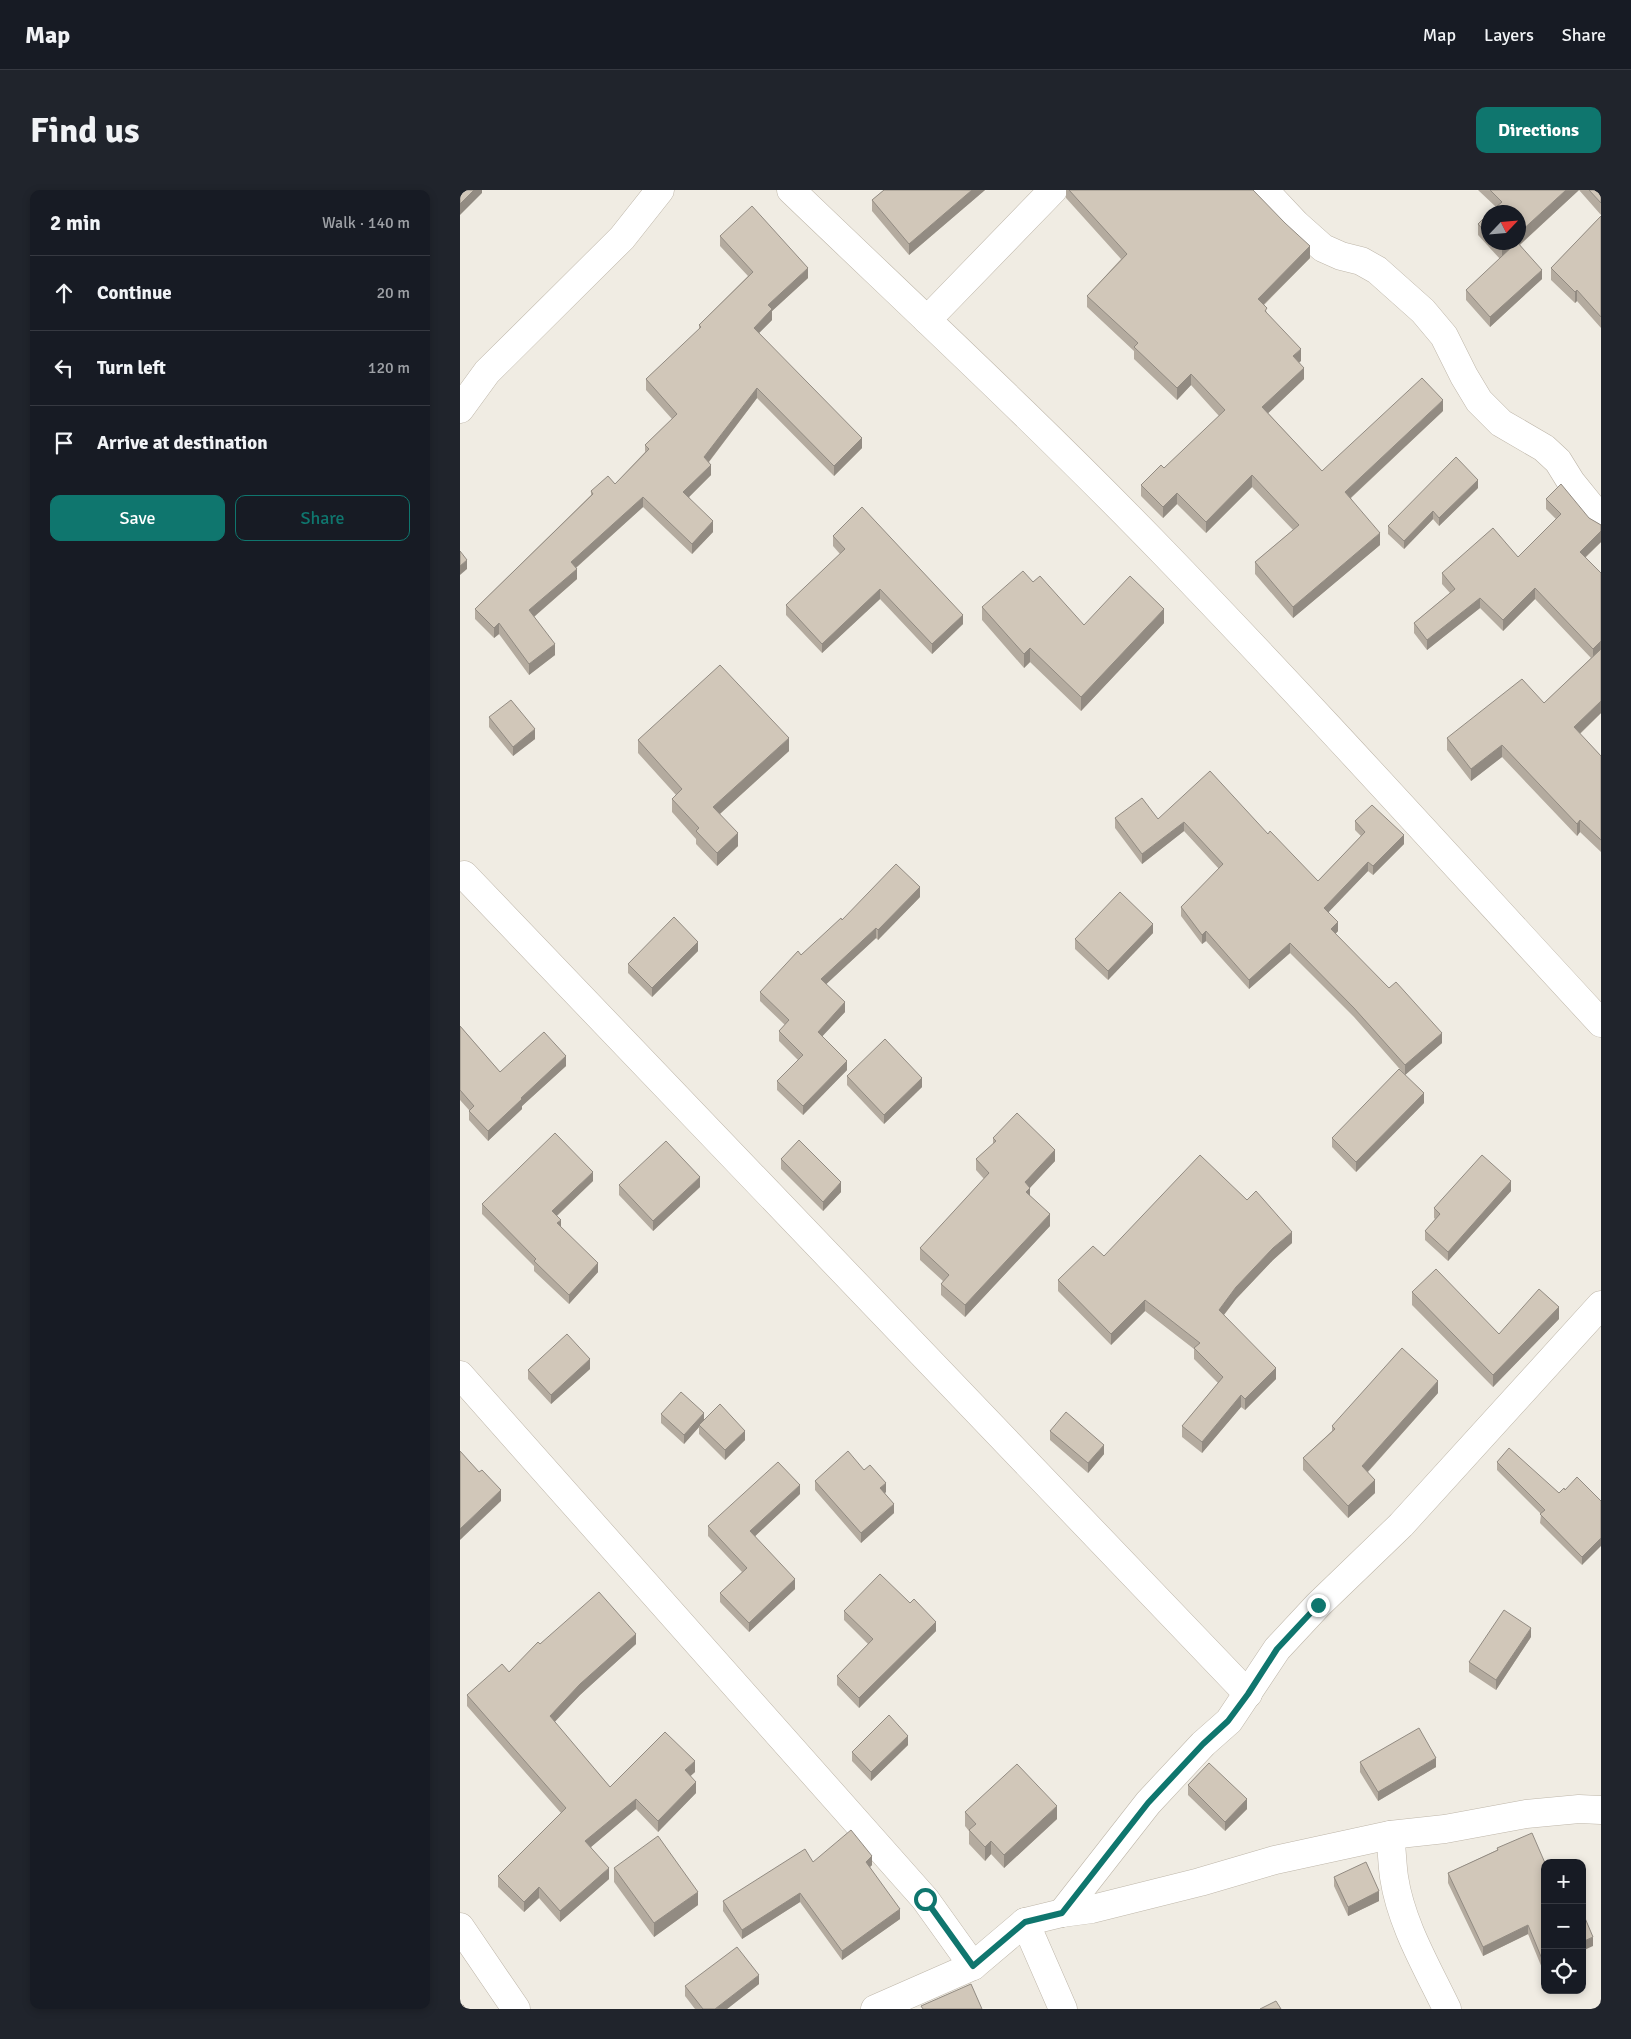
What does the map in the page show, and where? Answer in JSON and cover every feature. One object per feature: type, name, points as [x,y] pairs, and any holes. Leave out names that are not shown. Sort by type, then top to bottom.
[{"type":"street","points":[[460,409],[487,372],[622,238],[660,190]]},
{"type":"street","points":[[791,190],[1048,436],[1162,551],[1256,649],[1601,1023]]},
{"type":"street","points":[[927,320],[1053,190]]},
{"type":"street","points":[[1264,190],[1296,224],[1323,248],[1341,256],[1361,261],[1377,270],[1423,311],[1444,336],[1479,401],[1501,423],[1544,448],[1558,461],[1571,482],[1601,519]]},
{"type":"street","points":[[464,875],[1248,1694]]},
{"type":"street","points":[[1062,1913],[1148,1803],[1203,1744],[1228,1721],[1277,1649],[1318,1605],[1401,1525],[1601,1305]]},
{"type":"street","points":[[460,1375],[925,1899],[973,1966]]},
{"type":"street","points":[[882,2008],[973,1966],[1025,1922],[1200,1882],[1275,1860],[1390,1835],[1445,1830],[1526,1814],[1579,1809],[1601,1810]]},
{"type":"street","points":[[1390,1835],[1394,1877],[1403,1913],[1418,1950],[1448,2009]]},
{"type":"street","points":[[1025,1922],[1063,2009]]},
{"type":"street","points":[[460,1927],[516,2009]]},
{"type":"building","points":[[460,190],[474,190],[460,204]]},
{"type":"building","points":[[884,190],[972,190],[909,244],[872,200]]},
{"type":"building","points":[[1069,190],[1253,190],[1310,246],[1258,299],[1267,308],[1265,311],[1301,349],[1293,356],[1304,368],[1262,407],[1322,471],[1422,378],[1443,400],[1345,492],[1380,533],[1293,607],[1255,562],[1299,525],[1252,475],[1206,522],[1177,493],[1163,507],[1141,485],[1161,465],[1164,468],[1225,410],[1191,374],[1177,388],[1134,347],[1138,343],[1087,296],[1127,254]]},
{"type":"building","points":[[1490,190],[1566,190],[1526,227],[1526,205],[1498,205],[1502,202]]},
{"type":"building","points":[[1589,190],[1601,190],[1601,203]]},
{"type":"building","points":[[752,206],[808,268],[768,305],[772,309],[754,328],[862,438],[834,466],[757,388],[704,457],[711,465],[683,492],[713,521],[692,544],[643,497],[571,562],[577,569],[529,610],[555,644],[529,664],[499,623],[494,628],[475,609],[593,494],[591,491],[608,476],[615,484],[649,449],[645,445],[677,414],[646,379],[701,327],[699,325],[753,272],[720,236]]},
{"type":"building","points":[[1601,216],[1601,317],[1577,290],[1575,292],[1551,268]]},
{"type":"building","points":[[1508,250],[1524,250],[1542,270],[1490,317],[1466,290]]},
{"type":"building","points":[[1456,457],[1478,480],[1439,518],[1433,511],[1404,541],[1388,526]]},
{"type":"building","points":[[1561,484],[1589,518],[1601,525],[1601,531],[1580,552],[1601,573],[1601,641],[1593,649],[1535,588],[1503,620],[1480,598],[1427,640],[1414,623],[1455,589],[1442,573],[1493,528],[1518,557],[1561,514],[1546,499]]},
{"type":"building","points":[[862,507],[963,615],[932,644],[880,589],[822,644],[786,605],[845,549],[833,536]]},
{"type":"building","points":[[460,551],[467,560],[460,566]]},
{"type":"building","points":[[1023,571],[1033,582],[1040,576],[1084,625],[1130,576],[1164,609],[1081,697],[1030,648],[1024,654],[982,607]]},
{"type":"building","points":[[1601,649],[1601,701],[1574,727],[1601,756],[1601,840],[1580,820],[1577,824],[1502,745],[1471,769],[1447,738],[1522,679],[1544,703]]},
{"type":"building","points":[[720,665],[789,738],[713,807],[738,833],[717,853],[696,831],[699,828],[672,799],[682,789],[638,740]]},
{"type":"building","points":[[511,700],[535,729],[513,747],[489,717]]},
{"type":"building","points":[[1210,771],[1268,834],[1270,831],[1318,881],[1365,832],[1355,821],[1372,805],[1404,835],[1373,866],[1368,862],[1324,908],[1338,922],[1331,929],[1389,988],[1396,982],[1442,1033],[1405,1065],[1354,1008],[1290,943],[1249,980],[1206,931],[1202,935],[1181,907],[1223,864],[1184,822],[1142,854],[1115,818],[1142,798],[1158,819]]},
{"type":"building","points":[[896,864],[920,887],[878,930],[876,928],[821,979],[845,1002],[818,1032],[847,1061],[803,1106],[777,1081],[803,1055],[779,1031],[789,1020],[760,992],[798,951],[801,955],[841,918],[842,920]]},
{"type":"building","points":[[1120,892],[1153,924],[1108,971],[1075,939]]},
{"type":"building","points":[[674,917],[698,942],[652,988],[628,964]]},
{"type":"building","points":[[460,1026],[500,1072],[544,1032],[566,1056],[488,1131],[469,1111],[474,1106],[460,1090]]},
{"type":"building","points":[[885,1039],[922,1078],[884,1115],[847,1076]]},
{"type":"building","points":[[1399,1069],[1424,1093],[1356,1162],[1332,1138]]},
{"type":"building","points":[[1017,1113],[1055,1150],[1025,1182],[1030,1188],[1026,1192],[1050,1214],[965,1305],[941,1284],[949,1275],[920,1248],[989,1173],[976,1159],[996,1141],[993,1138]]},
{"type":"building","points":[[555,1133],[593,1172],[552,1211],[561,1220],[557,1223],[598,1263],[569,1295],[534,1261],[536,1259],[482,1204]]},
{"type":"building","points":[[799,1140],[841,1182],[823,1202],[781,1159]]},
{"type":"building","points":[[666,1141],[700,1177],[653,1221],[619,1185]]},
{"type":"building","points":[[1200,1155],[1247,1200],[1256,1191],[1292,1232],[1273,1248],[1236,1287],[1219,1310],[1276,1368],[1245,1399],[1241,1395],[1202,1442],[1182,1426],[1223,1377],[1194,1348],[1200,1343],[1145,1300],[1111,1334],[1058,1280],[1093,1246],[1104,1256]]},
{"type":"building","points":[[1482,1155],[1511,1181],[1448,1252],[1425,1231],[1440,1214],[1434,1208]]},
{"type":"building","points":[[1436,1269],[1499,1334],[1539,1289],[1559,1307],[1493,1375],[1412,1292]]},
{"type":"building","points":[[567,1334],[590,1359],[551,1395],[528,1370]]},
{"type":"building","points":[[1402,1348],[1438,1381],[1362,1466],[1375,1480],[1348,1506],[1303,1458],[1335,1429],[1332,1426]]},
{"type":"building","points":[[681,1392],[704,1413],[684,1435],[661,1414]]},
{"type":"building","points":[[720,1404],[745,1431],[725,1450],[699,1425]]},
{"type":"building","points":[[1066,1412],[1104,1445],[1088,1463],[1050,1431]]},
{"type":"building","points":[[1509,1448],[1559,1493],[1564,1488],[1565,1490],[1577,1477],[1601,1501],[1601,1538],[1582,1557],[1540,1514],[1545,1510],[1497,1462]]},
{"type":"building","points":[[460,1451],[479,1472],[482,1470],[501,1490],[460,1529]]},
{"type":"building","points":[[848,1451],[864,1470],[870,1465],[886,1483],[880,1488],[894,1504],[861,1533],[815,1481]]},
{"type":"building","points":[[778,1462],[800,1485],[750,1531],[795,1579],[749,1623],[720,1593],[747,1568],[708,1526]]},
{"type":"building","points":[[880,1574],[910,1603],[914,1599],[936,1622],[859,1698],[837,1676],[873,1639],[844,1611]]},
{"type":"building","points":[[599,1592],[636,1634],[580,1684],[550,1716],[610,1787],[665,1732],[695,1761],[685,1770],[696,1782],[658,1821],[636,1799],[585,1841],[609,1868],[560,1911],[539,1887],[524,1902],[498,1876],[566,1808],[467,1695],[502,1664],[509,1672],[538,1642],[540,1644]]},
{"type":"building","points":[[1504,1610],[1531,1628],[1496,1680],[1469,1662]]},
{"type":"building","points":[[889,1715],[908,1736],[871,1772],[852,1752]]},
{"type":"building","points":[[1419,1728],[1436,1758],[1378,1792],[1360,1762]]},
{"type":"building","points":[[1209,1763],[1247,1799],[1225,1822],[1188,1785]]},
{"type":"building","points":[[1017,1764],[1057,1806],[1004,1855],[991,1841],[985,1847],[969,1830],[976,1824],[965,1812]]},
{"type":"building","points":[[851,1830],[872,1856],[866,1862],[900,1909],[842,1951],[800,1893],[742,1930],[723,1901],[805,1849],[813,1862]]},
{"type":"building","points":[[1532,1833],[1543,1859],[1541,1859],[1541,1957],[1528,1925],[1483,1947],[1448,1873],[1498,1850],[1497,1848]]},
{"type":"building","points":[[658,1836],[698,1892],[654,1923],[614,1868]]},
{"type":"building","points":[[1366,1862],[1379,1891],[1348,1907],[1334,1877]]},
{"type":"building","points":[[1586,1920],[1593,1937],[1586,1940]]},
{"type":"building","points":[[737,1947],[759,1975],[715,2009],[703,2009],[685,1986]]},
{"type":"building","points":[[971,1984],[982,2009],[923,2009],[921,2006]]},
{"type":"building","points":[[1276,2001],[1281,2009],[1260,2009]]},
{"type":"route","points":[[925,1899],[973,1966],[1025,1922],[1062,1913],[1148,1803],[1203,1744],[1228,1721],[1277,1649],[1318,1605]]}]
